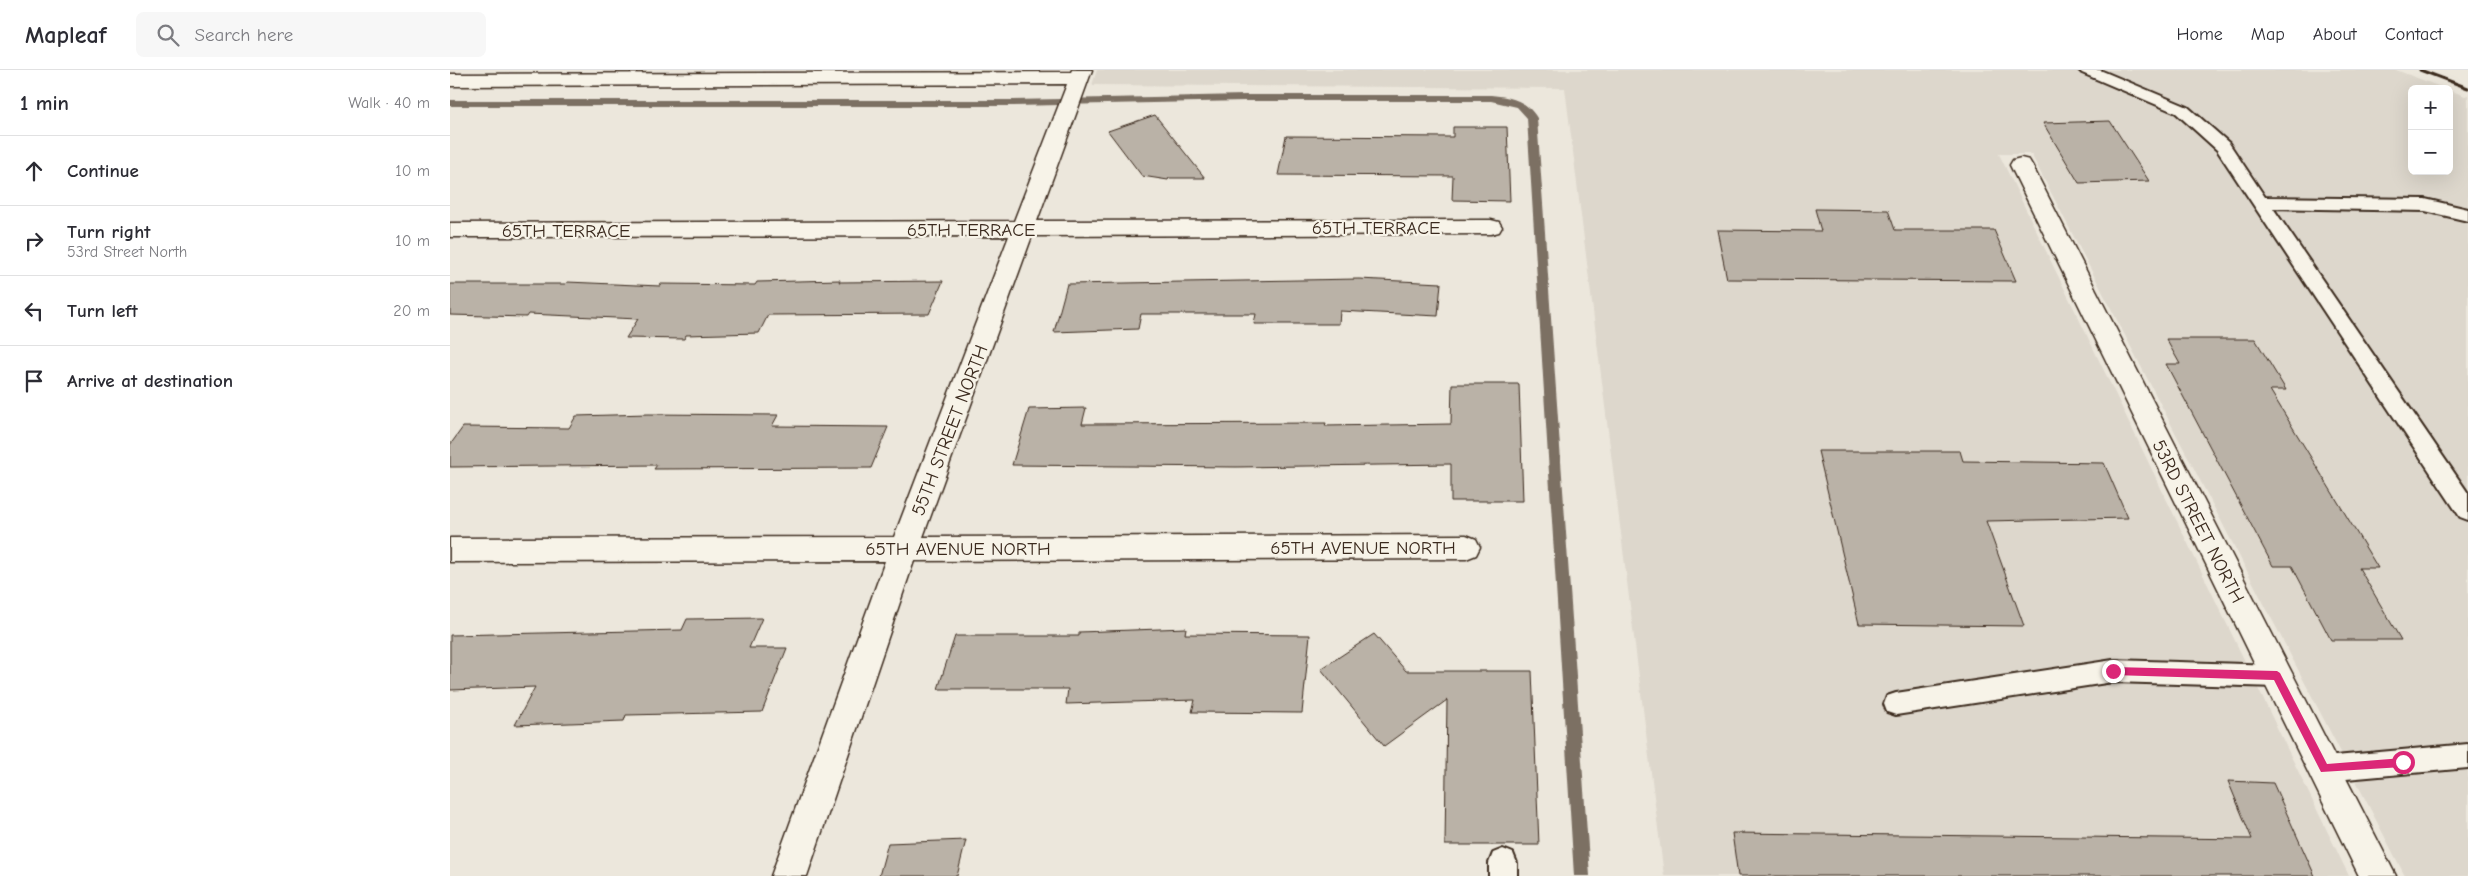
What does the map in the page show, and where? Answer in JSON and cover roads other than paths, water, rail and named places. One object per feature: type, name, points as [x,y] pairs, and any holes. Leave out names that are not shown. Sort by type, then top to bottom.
[{"type":"street","points":[[450,80],[1076,87]]},
{"type":"street","name":"55TH STREET NORTH","points":[[789,876],[904,548],[1076,87]]},
{"type":"street","name":"53RD STREET NORTH","points":[[2021,165],[2378,876]]},
{"type":"street","name":"65TH TERRACE","points":[[450,230],[1491,226]]},
{"type":"street","name":"65TH AVENUE NORTH","points":[[450,550],[1466,547]]},
{"type":"lane","points":[[2087,70],[2182,110],[2223,147],[2468,511]]},
{"type":"lane","points":[[2260,202],[2425,205],[2468,215]]},
{"type":"lane","points":[[1896,704],[2113,671],[2277,676]]},
{"type":"lane","points":[[2324,769],[2468,756]]},
{"type":"waterway","points":[[450,103],[1014,103],[1245,98],[1491,98],[1515,102],[1525,108],[1532,118],[1582,876]]},
{"type":"railway","points":[[2420,70],[2468,88]]}]
